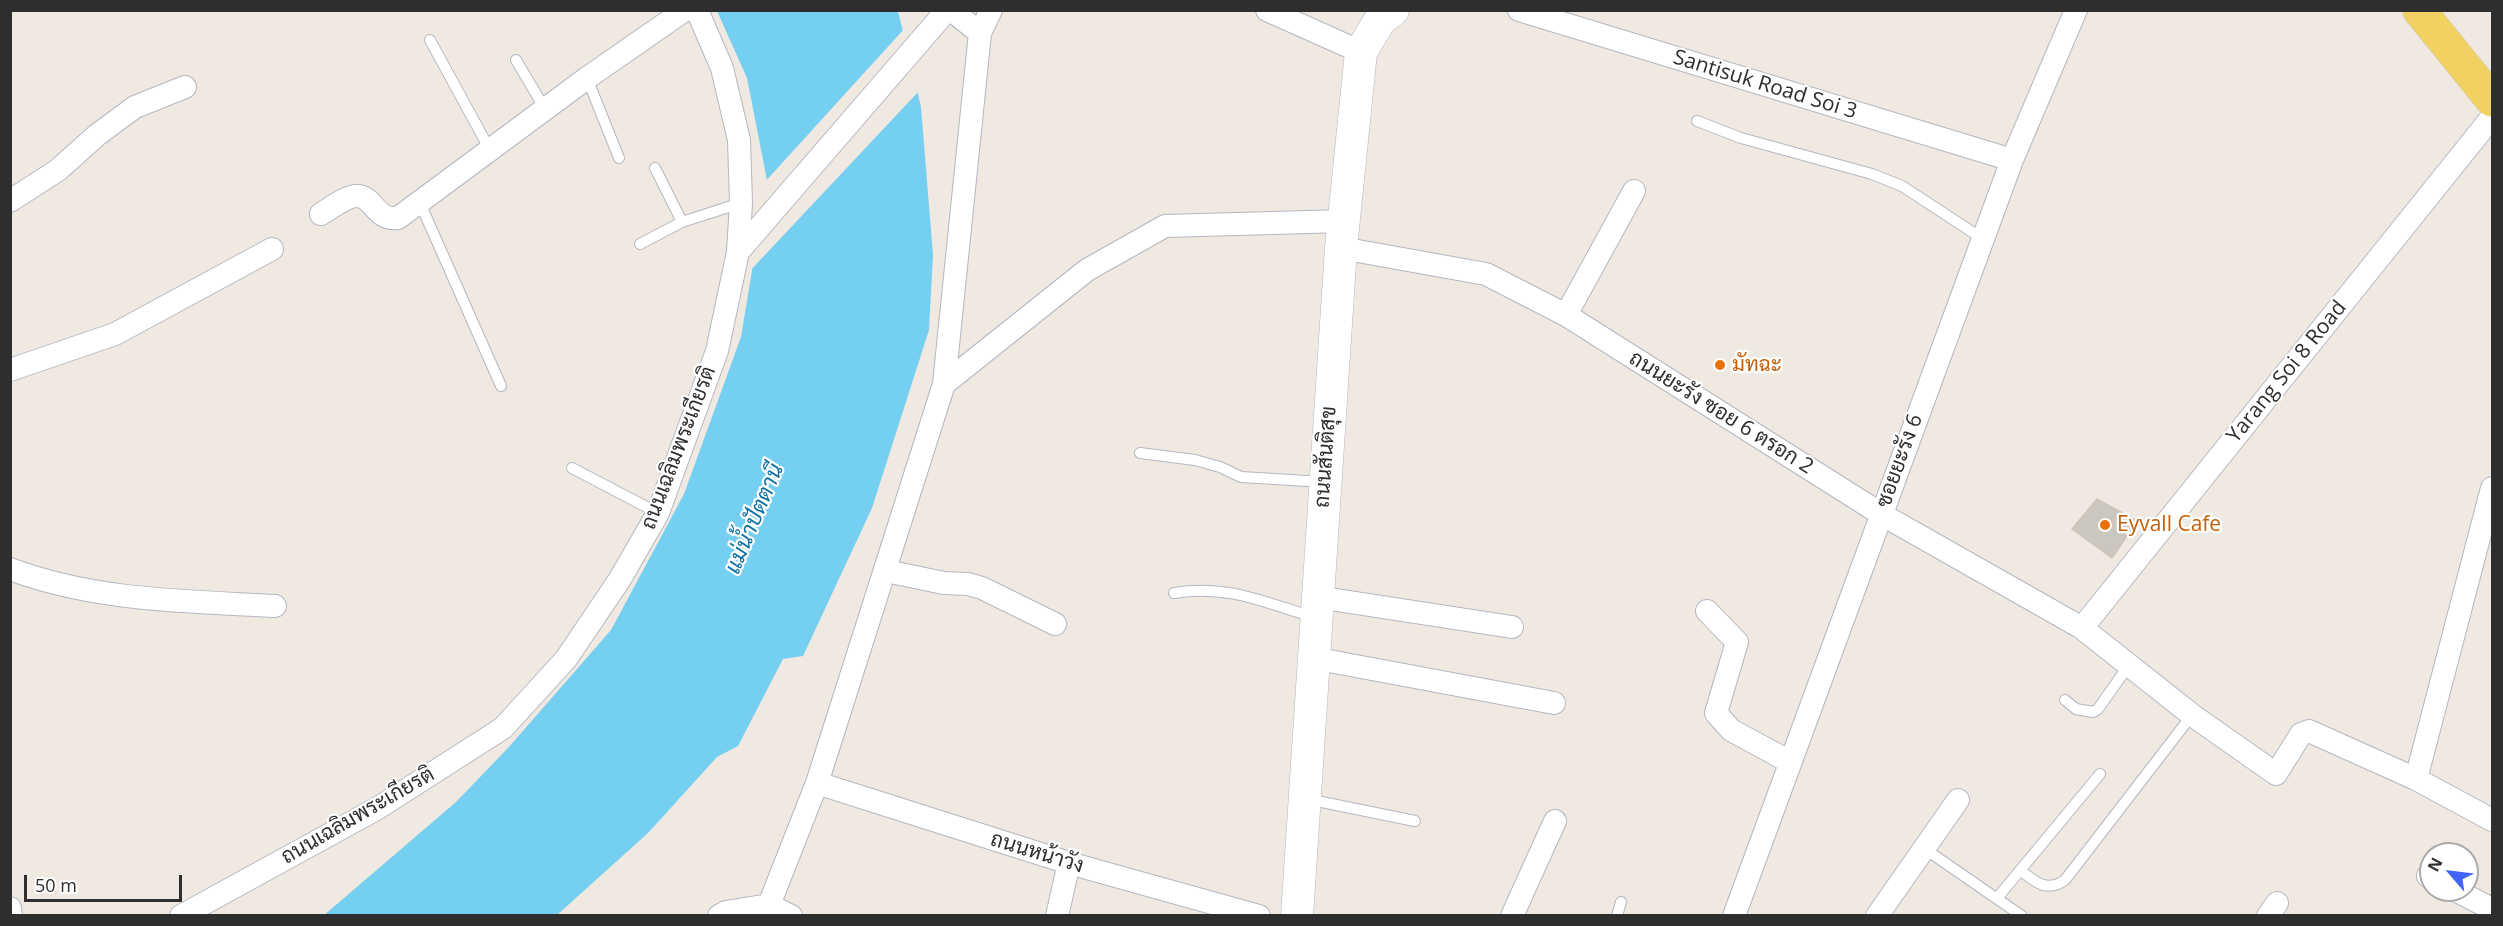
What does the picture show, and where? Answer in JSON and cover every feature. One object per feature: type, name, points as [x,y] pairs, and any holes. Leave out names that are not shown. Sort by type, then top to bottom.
[{"type":"main road","points":[[2419,10],[2493,100]]},
{"type":"street","points":[[321,214],[355,196],[368,200],[381,216],[399,218],[587,78],[685,10]]},
{"type":"street","name":"ถนนเฉลิมพระเกียรติ","points":[[181,915],[378,808],[503,728],[566,659],[621,579],[658,513],[717,351],[745,245],[739,140],[722,68],[697,10]]},
{"type":"street","points":[[745,245],[949,10],[980,33]]},
{"type":"street","points":[[769,905],[817,783],[944,384],[980,33],[991,10]]},
{"type":"street","points":[[1267,10],[1361,52]]},
{"type":"street","name":"Santisuk Road Soi 3","points":[[1519,10],[2012,160]]},
{"type":"street","name":"ซอยยะรัง 6","points":[[1734,915],[2012,160],[2076,10]]},
{"type":"street","name":"ถนนสันติสุข","points":[[1297,915],[1342,234],[1361,52],[1382,14]]},
{"type":"street","points":[[10,201],[58,171],[135,106],[185,87]]},
{"type":"street","name":"Yarang Soi 8 Road","points":[[2082,628],[2493,117]]},
{"type":"street","points":[[1566,315],[1634,191]]},
{"type":"street","name":"ถนนยะรัง ซอย 6 ตรอก 2","points":[[944,384],[1087,270],[1165,226],[1342,234],[1486,274],[1566,315],[1881,514],[2082,628],[2192,716],[2276,774],[2301,734],[2309,731],[2416,779]]},
{"type":"street","points":[[10,370],[114,334],[272,249]]},
{"type":"street","points":[[2493,488],[2416,779],[2493,820]]},
{"type":"street","points":[[10,569],[69,587],[124,597],[275,606]]},
{"type":"street","points":[[886,571],[982,588],[1055,624]]},
{"type":"street","points":[[1317,608],[1512,627]]},
{"type":"street","points":[[1707,611],[1737,642],[1716,713],[1731,730],[1790,762]]},
{"type":"street","points":[[1313,658],[1554,703]]},
{"type":"street","name":"ถนนหน้าวัง","points":[[817,783],[1069,863],[1259,915]]},
{"type":"street","points":[[1878,915],[1958,800]]},
{"type":"street","points":[[1512,915],[1555,821]]},
{"type":"street","points":[[1057,915],[1069,863]]},
{"type":"street","points":[[2479,902],[2493,909]]},
{"type":"street","points":[[719,915],[769,905],[790,915]]},
{"type":"street","points":[[10,908],[11,915]]},
{"type":"lane","points":[[430,40],[490,150]]},
{"type":"lane","points":[[516,60],[545,109]]},
{"type":"lane","points":[[587,78],[619,158]]},
{"type":"lane","points":[[1697,121],[1741,138],[1872,174],[1902,186],[1983,239]]},
{"type":"lane","points":[[655,168],[682,222]]},
{"type":"lane","points":[[640,244],[682,222],[741,202]]},
{"type":"lane","points":[[420,203],[501,386]]},
{"type":"lane","points":[[1140,453],[1196,460],[1249,478],[1324,482]]},
{"type":"lane","points":[[572,468],[658,513]]},
{"type":"lane","points":[[1174,593],[1196,589],[1233,592],[1317,608]]},
{"type":"lane","points":[[2065,700],[2076,709],[2092,712],[2098,709],[2129,665]]},
{"type":"lane","points":[[2020,870],[2040,885],[2054,887],[2066,880],[2192,716]]},
{"type":"lane","points":[[1998,897],[2100,774]]},
{"type":"lane","points":[[1304,798],[1415,821]]},
{"type":"lane","points":[[1925,849],[2022,915]]},
{"type":"lane","points":[[1617,915],[1621,902]]},
{"type":"water","name":"แม่น้ำปัตตานี","points":[[717,11],[897,11],[899,15],[921,107],[933,255],[929,330],[872,508],[803,656],[783,659],[738,746],[717,757],[648,833],[557,915],[323,916],[456,802],[508,748],[611,630],[684,494],[741,337],[767,180],[747,78]]},
{"type":"pier","points":[[905,28],[920,90],[748,273],[763,184]]},
{"type":"building","name":"Eyvall Cafe","points":[[2097,499],[2137,521],[2112,558],[2072,529]]},
{"type":"place","name":"มัทฉะ","points":[[1720,365]]},
{"type":"place","name":"Eyvall Cafe","points":[[2105,525]]}]
